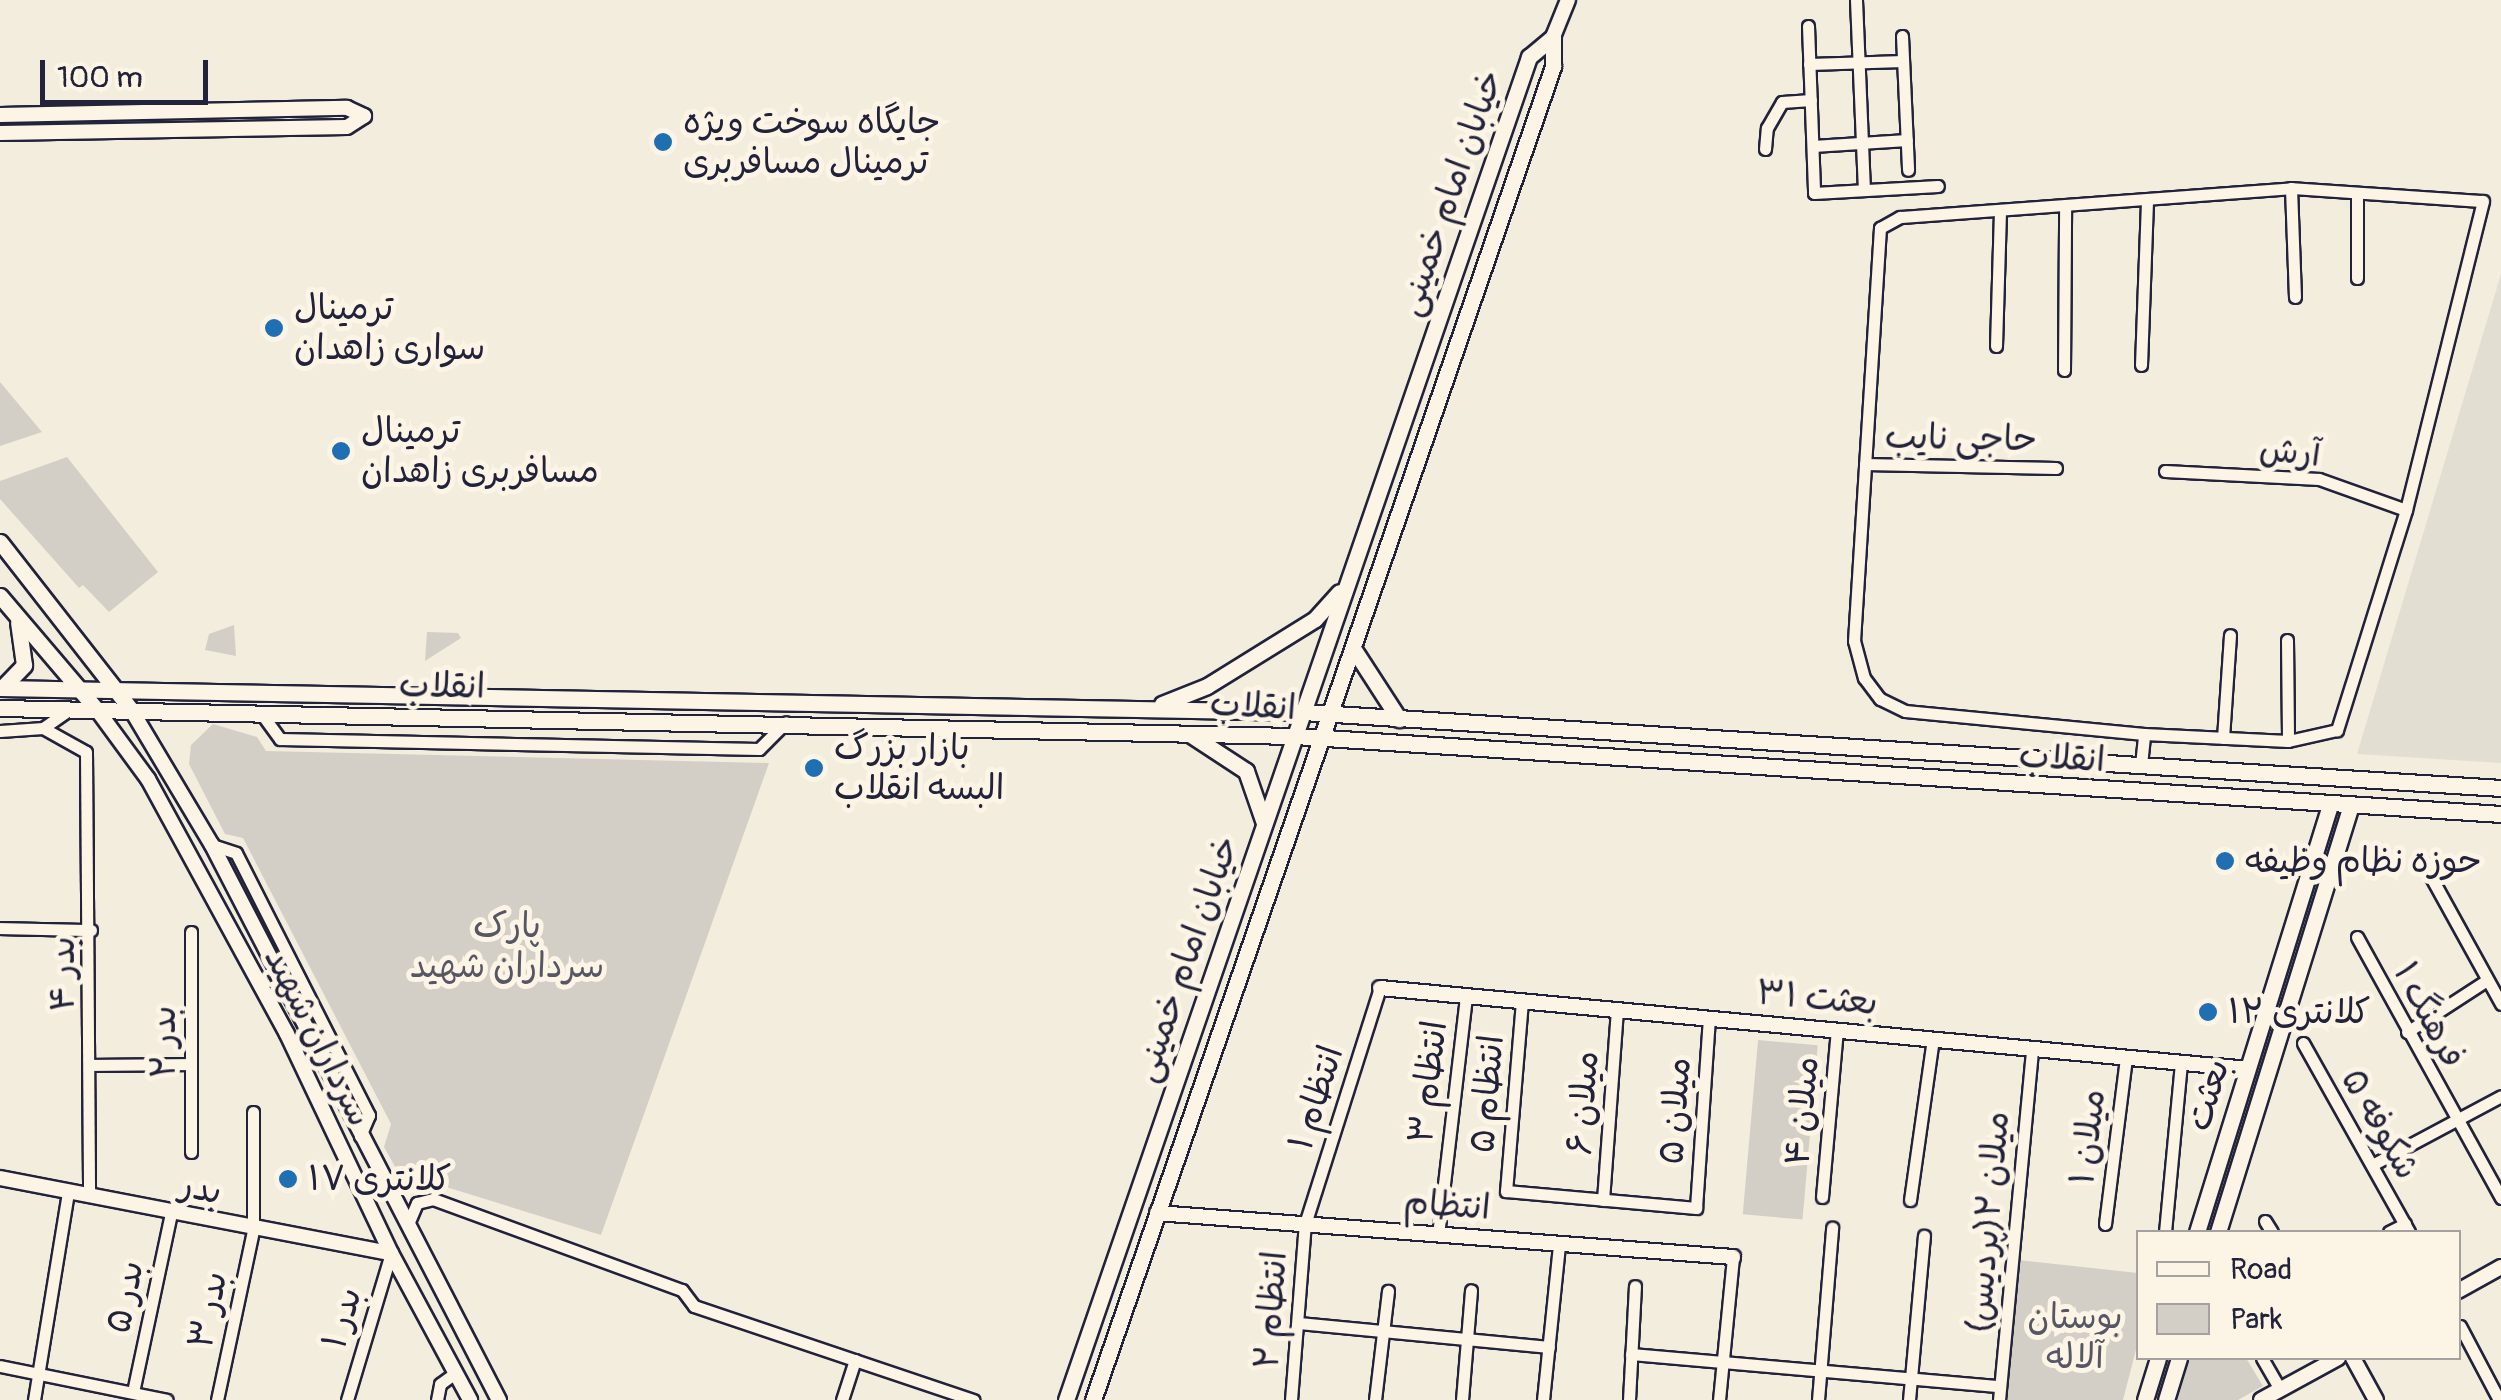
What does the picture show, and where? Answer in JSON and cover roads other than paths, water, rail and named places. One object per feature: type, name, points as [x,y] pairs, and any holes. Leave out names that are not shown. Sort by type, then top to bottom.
[{"type":"main road","name":"خیابان امام خمینی","points":[[1066,1400],[1529,57],[1553,37]]},
{"type":"main road","name":"خیابان امام خمینی","points":[[1094,1400],[1554,66],[1553,37]]},
{"type":"main road","points":[[0,542],[132,711]]},
{"type":"main road","points":[[1150,708],[1207,686],[1316,619],[1350,576]]},
{"type":"main road","points":[[0,596],[98,711]]},
{"type":"main road","points":[[1,688],[24,665],[16,618]]},
{"type":"main road","points":[[1353,648],[1398,719]]},
{"type":"main road","name":"انقلاب","points":[[1,688],[1303,712],[2501,788]]},
{"type":"main road","name":"انقلاب","points":[[0,708],[1295,736],[1900,779],[2501,814]]},
{"type":"main road","points":[[1371,744],[1374,718]]},
{"type":"main road","points":[[1188,733],[1246,771],[1264,824]]},
{"type":"main road","points":[[1900,779],[1902,750]]},
{"type":"main road","name":"بعثت","points":[[2198,1230],[2330,804]]},
{"type":"main road","name":"بعثت","points":[[2219,1230],[2351,805]]},
{"type":"main road","points":[[2248,1069],[2266,1076]]},
{"type":"main road","points":[[2145,1400],[2157,1360]]},
{"type":"main road","points":[[2166,1400],[2178,1360]]},
{"type":"street","points":[[1553,37],[1568,0]]},
{"type":"street","points":[[1856,0],[1864,190]]},
{"type":"street","points":[[1808,26],[1814,193],[1938,186]]},
{"type":"street","points":[[1902,36],[1908,170]]},
{"type":"street","points":[[1809,64],[1903,61]]},
{"type":"street","points":[[1766,149],[1767,128],[1782,102],[1811,100]]},
{"type":"street","points":[[0,115],[347,108],[364,116],[346,127],[0,132]]},
{"type":"street","points":[[225,110],[225,129]]},
{"type":"street","points":[[106,113],[106,131]]},
{"type":"street","points":[[1812,146],[1907,140]]},
{"type":"street","points":[[2290,188],[2295,297]]},
{"type":"street","points":[[2290,188],[2483,201],[2406,510],[2345,718],[2327,735],[2288,741],[2144,734],[1905,711],[1880,698],[1864,678],[1854,641],[1880,228],[1900,216],[2146,202],[2290,188]]},
{"type":"street","points":[[2357,192],[2357,278]]},
{"type":"street","points":[[2141,366],[2146,202]]},
{"type":"street","points":[[2064,370],[2065,207]]},
{"type":"street","points":[[1996,346],[2000,210]]},
{"type":"street","name":"حاجی نایب","points":[[1865,464],[2056,468]]},
{"type":"street","name":"آرش","points":[[2165,471],[2319,479],[2406,510]]},
{"type":"street","points":[[2223,738],[2230,635]]},
{"type":"street","points":[[2288,640],[2288,741]]},
{"type":"street","points":[[0,731],[43,728],[69,710]]},
{"type":"street","name":"سرداران شهید","points":[[98,711],[148,779],[231,932],[391,1254],[470,1400]]},
{"type":"street","name":"سرداران شهید","points":[[132,711],[212,845],[499,1400]]},
{"type":"street","points":[[261,713],[280,740],[740,749],[760,749],[786,722]]},
{"type":"street","name":"بدر ۴","points":[[43,728],[86,752],[91,930],[89,1196]]},
{"type":"street","points":[[2141,765],[2144,734]]},
{"type":"street","points":[[2431,877],[2501,1004]]},
{"type":"street","points":[[0,928],[91,930]]},
{"type":"street","name":"بدر ۲","points":[[191,932],[191,1152]]},
{"type":"street","name":"فرهنگ ۱","points":[[2357,937],[2454,1120],[2500,1194]]},
{"type":"street","points":[[2407,1032],[2488,980]]},
{"type":"street","name":"بعثت ۳۱","points":[[1380,988],[2248,1069]]},
{"type":"street","name":"انتظام ۱","points":[[1305,1224],[1380,988]]},
{"type":"street","name":"انتظام ۳","points":[[1438,1234],[1466,996]]},
{"type":"street","name":"انتظام ۵","points":[[1522,1001],[1506,1191],[1603,1200]]},
{"type":"street","name":"میلان ۶","points":[[1603,1200],[1617,1010]]},
{"type":"street","name":"میلان ۵","points":[[1603,1200],[1696,1208],[1710,1018]]},
{"type":"street","name":"میلان ۴","points":[[1822,1198],[1837,1030]]},
{"type":"street","points":[[1910,1200],[1933,1039]]},
{"type":"street","name":"شکوفه ۵","points":[[2302,1044],[2407,1228]]},
{"type":"street","name":"میلان ۲(پردیس)","points":[[2000,1393],[2032,1048]]},
{"type":"street","name":"میلان ۱","points":[[2105,1224],[2126,1057]]},
{"type":"street","points":[[2165,1230],[2181,1062]]},
{"type":"street","points":[[90,1065],[191,1064]]},
{"type":"street","points":[[2372,1164],[2501,1096]]},
{"type":"street","name":"بدر ۳","points":[[217,1400],[253,1231],[252,1112]]},
{"type":"street","name":"بدر","points":[[0,1178],[253,1231],[391,1254]]},
{"type":"street","points":[[34,1400],[68,1192]]},
{"type":"street","points":[[407,1228],[417,1203],[433,1198],[682,1290],[694,1306],[974,1400]]},
{"type":"street","name":"بدر ۵","points":[[133,1392],[171,1213]]},
{"type":"street","name":"انتظام","points":[[1157,1214],[1733,1257]]},
{"type":"street","name":"انتظام ۲","points":[[1292,1400],[1305,1224]]},
{"type":"street","points":[[1818,1400],[1832,1228]]},
{"type":"street","points":[[1909,1400],[1924,1236]]},
{"type":"street","points":[[1543,1400],[1559,1244]]},
{"type":"street","name":"بدر ۱","points":[[347,1400],[391,1254]]},
{"type":"street","points":[[1720,1400],[1733,1257]]},
{"type":"street","points":[[2461,1289],[2501,1268]]},
{"type":"street","points":[[1629,1400],[1634,1286]]},
{"type":"street","points":[[1376,1400],[1388,1290]]},
{"type":"street","points":[[1462,1400],[1471,1290]]},
{"type":"street","points":[[1299,1323],[1549,1347]]},
{"type":"street","points":[[2461,1328],[2499,1400]]},
{"type":"street","points":[[1631,1354],[1911,1378],[2000,1393]]},
{"type":"street","points":[[842,1400],[856,1360]]},
{"type":"street","points":[[2263,1360],[2280,1390]]},
{"type":"street","points":[[2260,1400],[2334,1360]]},
{"type":"street","points":[[2354,1360],[2376,1400]]},
{"type":"street","points":[[0,1366],[167,1400]]},
{"type":"street","points":[[437,1400],[440,1384],[455,1372]]},
{"type":"place","name":"جایگاه سوخت ویژه ترمینال مسافربری","points":[[663,142]]},
{"type":"place","name":"ترمینال سواری زاهدان","points":[[274,328]]},
{"type":"place","name":"ترمینال مسافربری زاهدان","points":[[341,451]]},
{"type":"place","name":"بازار بزرگ البسه انقلاب","points":[[814,768]]},
{"type":"place","name":"حوزه نظام وظیفه","points":[[2225,861]]},
{"type":"place","name":"کلانتری ۱۲","points":[[2208,1012]]},
{"type":"place","name":"کلانتری ۱۷","points":[[288,1179]]},
{"type":"park label","name":"پارک سرداران شهید","points":[[507,946]]},
{"type":"park label","name":"بوستان آلاله","points":[[2075,1337]]}]
